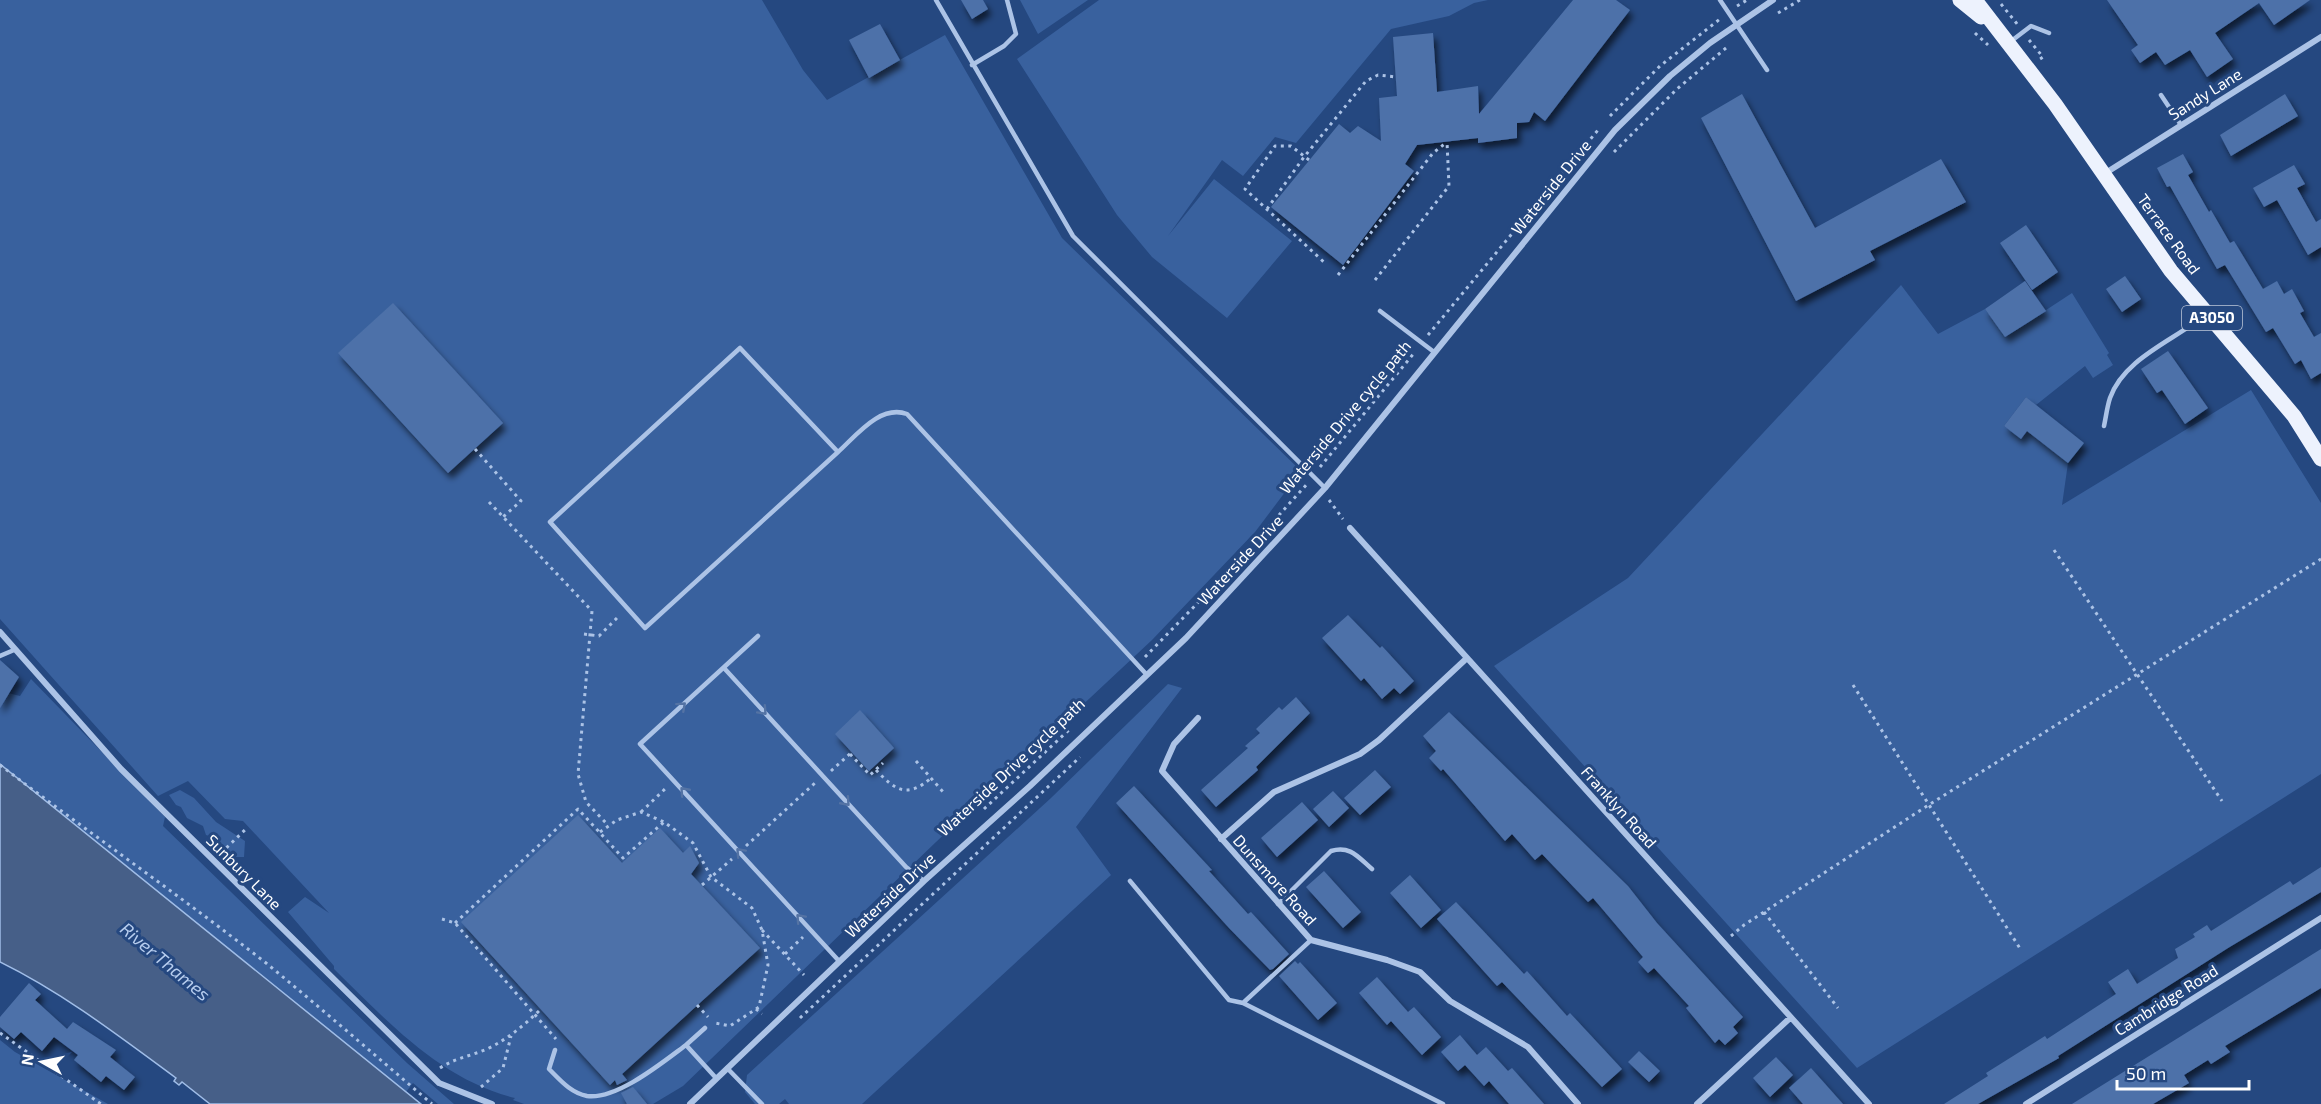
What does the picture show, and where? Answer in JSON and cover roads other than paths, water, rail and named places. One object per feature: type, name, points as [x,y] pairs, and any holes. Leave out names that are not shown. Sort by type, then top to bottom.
[{"type":"main road","name":"Terrace Road","points":[[1960,0],[1993,26]]},
{"type":"main road","name":"Terrace Road","points":[[1976,0],[1993,26],[2055,104],[2171,271],[2294,416],[2321,459]]},
{"type":"street","name":"Waterside Drive","points":[[690,1104],[924,881],[1030,786],[1186,638],[1325,488],[1615,130],[1670,76],[1736,24],[1773,0]]},
{"type":"street","name":"Sandy Lane","points":[[2104,174],[2321,37]]},
{"type":"street","name":"Franklyn Road","points":[[1350,528],[1725,941],[1790,1018],[1869,1104]]},
{"type":"street","name":"Sunbury Lane","points":[[0,632],[130,777],[440,1083],[492,1104]]},
{"type":"street","name":"Dunsmore Road","points":[[1221,839],[1274,792],[1360,754],[1379,740],[1467,658]]},
{"type":"street","name":"Dunsmore Road","points":[[1198,718],[1174,744],[1162,771],[1311,940],[1387,960],[1420,972],[1450,1001],[1528,1047],[1578,1104]]},
{"type":"street","name":"Cambridge Road","points":[[2026,1104],[2321,918]]},
{"type":"street","points":[[1697,1104],[1790,1018]]},
{"type":"lane","points":[[936,0],[1073,236],[1325,488]]},
{"type":"lane","points":[[972,65],[1004,46],[1016,34],[1007,0]]},
{"type":"lane","points":[[1720,0],[1767,70]]},
{"type":"lane","points":[[2008,44],[2031,26],[2049,33]]},
{"type":"lane","points":[[2161,95],[2181,125]]},
{"type":"lane","points":[[1380,311],[1434,352]]},
{"type":"lane","points":[[2104,426],[2110,397],[2124,375],[2147,355],[2208,313]]},
{"type":"lane","points":[[838,452],[740,348],[550,522],[645,628],[879,416],[892,411],[907,414],[1147,675]]},
{"type":"lane","points":[[758,636],[640,744],[839,961]]},
{"type":"lane","points":[[0,656],[14,650]]},
{"type":"lane","points":[[724,668],[906,867],[924,881]]},
{"type":"lane","points":[[1278,904],[1331,851],[1340,848],[1352,850],[1372,869]]},
{"type":"lane","points":[[1130,881],[1229,1000],[1243,1003],[1443,1104]]},
{"type":"lane","points":[[1243,1003],[1311,940]]},
{"type":"lane","points":[[555,1050],[549,1069],[575,1091],[599,1096],[651,1071],[705,1028]]},
{"type":"lane","points":[[686,1045],[717,1078]]},
{"type":"lane","points":[[727,1068],[762,1104]]},
{"type":"water","name":"River Thames","points":[[0,764],[421,1104],[210,1104],[182,1082],[179,1085],[174,1081],[176,1078],[90,1016],[46,987],[0,962]]}]
